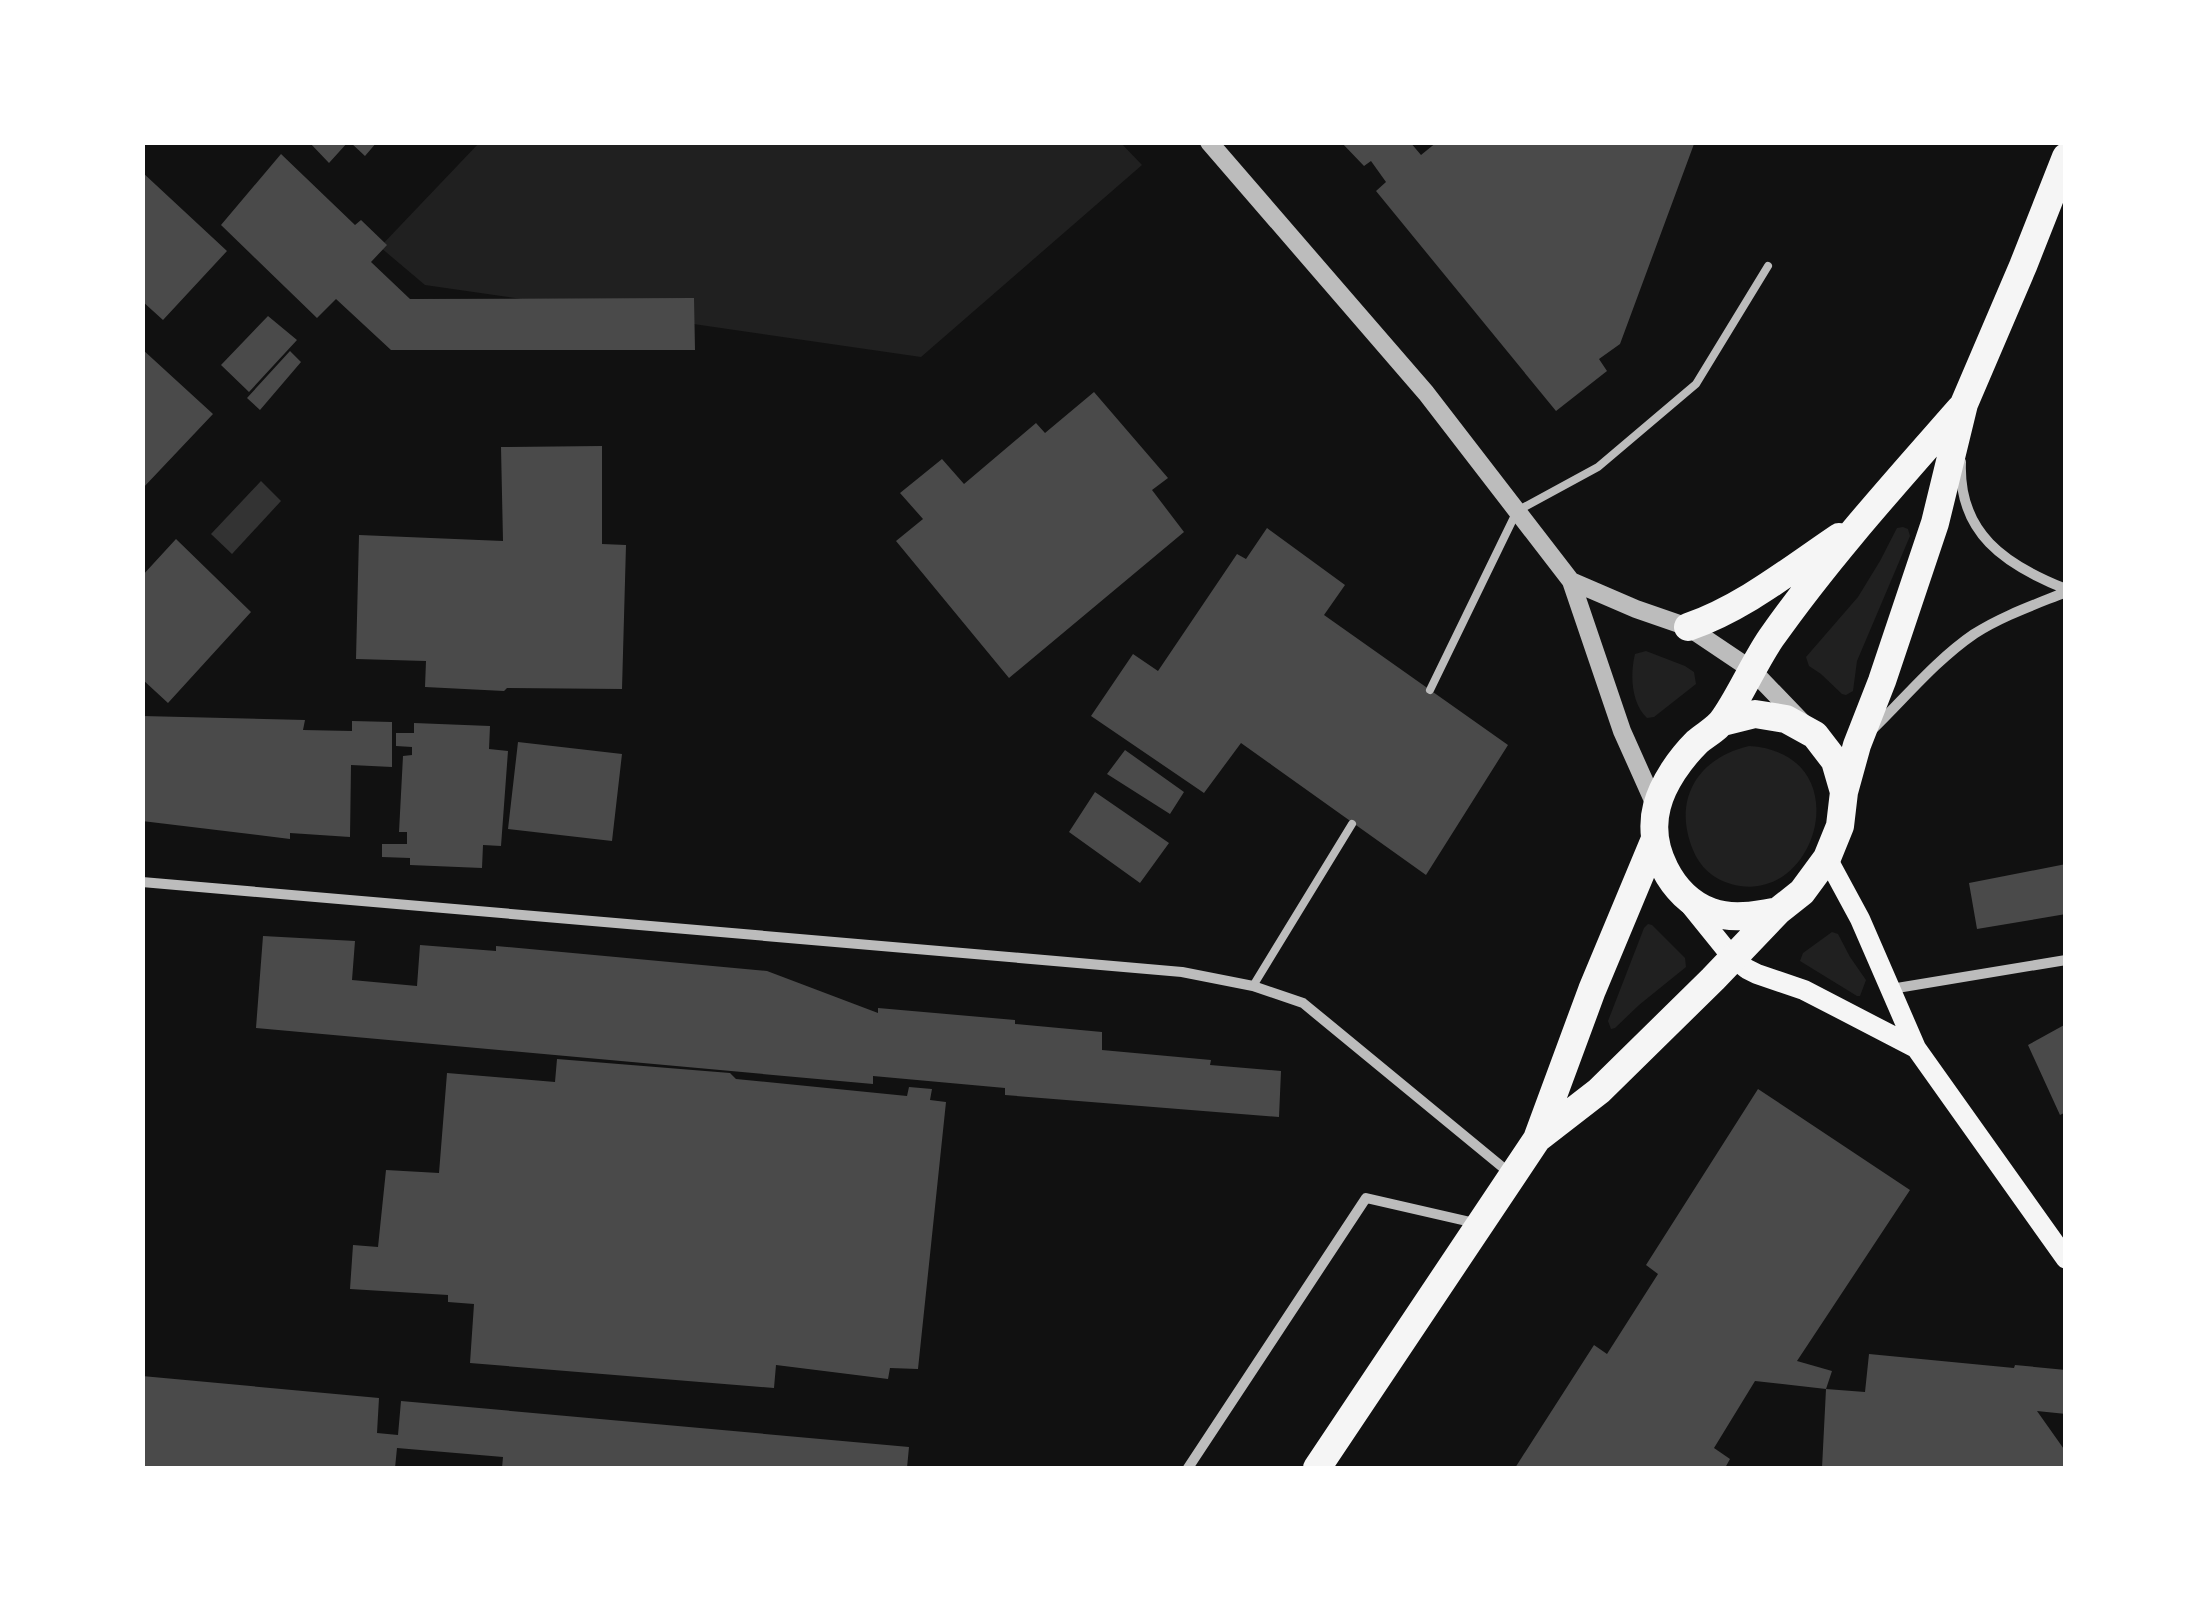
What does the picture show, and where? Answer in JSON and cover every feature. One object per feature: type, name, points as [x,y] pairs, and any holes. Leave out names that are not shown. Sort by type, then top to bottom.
[{"type":"highway","points":[[1537,1139],[1599,1091],[1778,911],[1802,892],[1827,858],[1840,826],[1844,792],[1857,745],[1930,539],[1964,404],[2066,157]]},
{"type":"highway","points":[[1318,1468],[1537,1139],[1654,839],[1656,807],[1672,773],[1697,742],[1723,722],[1771,639],[1860,522],[1964,404]]},
{"type":"highway","points":[[1688,627],[1736,606],[1860,522]]},
{"type":"highway","points":[[1723,722],[1755,714],[1786,718],[1814,735],[1835,761],[1844,792]]},
{"type":"highway","points":[[1654,839],[1664,870],[1682,894],[1712,912],[1744,917],[1778,911]]},
{"type":"main road","points":[[1827,858],[1860,920],[1916,1048],[2066,1258]]},
{"type":"main road","points":[[1682,894],[1732,957],[1757,974],[1804,990],[1916,1048]]},
{"type":"street","points":[[1209,142],[1426,393],[1571,581],[1622,731],[1656,807]]},
{"type":"street","points":[[1964,404],[1961,474],[1967,510],[1973,521],[2012,564],[2066,590]]},
{"type":"street","points":[[1571,581],[1688,627],[1752,670],[1814,735]]},
{"type":"street","points":[[1857,745],[1944,658],[1973,635],[2004,616],[2066,590]]},
{"type":"street","points":[[142,882],[1182,972],[1254,986],[1303,1004],[1513,1176]]},
{"type":"street","points":[[1890,990],[2066,960]]},
{"type":"street","points":[[1188,1468],[1366,1198],[1480,1225]]},
{"type":"lane","points":[[1430,690],[1517,511],[1598,467],[1696,384],[1768,266]]},
{"type":"lane","points":[[1254,986],[1352,824]]},
{"type":"shaded area","points":[[1120,142],[1142,165],[921,357],[425,285],[380,247],[479,143]]},
{"type":"shaded area","points":[[261,481],[281,501],[232,554],[211,534]]},
{"type":"shaded area","points":[[1903,527],[1910,536],[1857,661],[1853,691],[1842,694],[1809,666],[1806,657],[1858,597],[1897,528]]},
{"type":"shaded area","points":[[1646,651],[1685,666],[1694,672],[1696,684],[1654,717],[1647,718],[1638,704],[1632,679],[1635,654]]},
{"type":"shaded area","points":[[1749,746],[1784,755],[1806,774],[1816,799],[1815,827],[1804,853],[1786,874],[1761,886],[1731,884],[1708,872],[1699,862],[1687,831],[1688,798],[1694,783],[1716,760]]},
{"type":"shaded area","points":[[1648,924],[1685,958],[1686,967],[1611,1029],[1608,1021]]},
{"type":"shaded area","points":[[1832,932],[1838,934],[1866,980],[1860,996],[1800,961],[1803,953]]},
{"type":"building","points":[[309,142],[348,142],[329,163]]},
{"type":"building","points":[[350,142],[377,142],[365,156]]},
{"type":"building","points":[[1341,142],[1410,142],[1421,155],[1437,142],[1694,144],[1620,344],[1599,359],[1607,371],[1556,411],[1376,191],[1386,182],[1371,161],[1364,166]]},
{"type":"building","points":[[281,154],[355,225],[361,220],[387,245],[371,262],[410,299],[694,298],[695,350],[391,350],[336,299],[317,318],[221,225]]},
{"type":"building","points":[[142,172],[227,251],[163,320],[142,301]]},
{"type":"building","points":[[268,316],[297,340],[249,392],[221,365]]},
{"type":"building","points":[[142,349],[213,414],[142,489]]},
{"type":"building","points":[[290,351],[301,362],[260,410],[247,398]]},
{"type":"building","points":[[1094,392],[1168,478],[1152,490],[1184,532],[1009,678],[896,541],[923,519],[900,493],[942,459],[964,484],[1036,423],[1045,433]]},
{"type":"building","points":[[602,446],[602,544],[626,545],[622,689],[504,691],[425,687],[426,661],[356,659],[359,535],[503,541],[501,447]]},
{"type":"building","points":[[1267,528],[1345,585],[1324,615],[1508,745],[1426,875],[1241,743],[1204,793],[1091,716],[1133,654],[1158,671],[1237,554],[1246,559]]},
{"type":"building","points":[[176,539],[251,612],[168,703],[142,679],[142,576]]},
{"type":"building","points":[[142,716],[305,720],[303,730],[352,731],[352,721],[392,722],[392,767],[351,765],[350,837],[290,833],[290,839],[142,821]]},
{"type":"building","points":[[414,723],[490,726],[489,749],[508,751],[501,846],[483,845],[482,868],[410,865],[410,858],[382,857],[382,844],[407,844],[407,832],[399,832],[403,756],[412,755],[412,747],[396,746],[396,733],[414,733]]},
{"type":"building","points":[[518,742],[622,754],[612,841],[508,829]]},
{"type":"building","points":[[1125,750],[1184,792],[1170,814],[1107,774]]},
{"type":"building","points":[[1095,792],[1169,843],[1140,883],[1069,832]]},
{"type":"building","points":[[2066,864],[2066,914],[1977,929],[1969,883]]},
{"type":"building","points":[[263,936],[355,941],[352,980],[417,986],[420,945],[496,951],[496,946],[767,971],[878,1013],[878,1008],[1102,1032],[1102,1050],[1281,1071],[1279,1117],[1005,1095],[1005,1088],[873,1076],[873,1084],[256,1028]]},
{"type":"building","points":[[2066,1024],[2066,1112],[2060,1115],[2028,1045]]},
{"type":"building","points":[[557,1059],[730,1073],[736,1079],[907,1096],[909,1087],[932,1089],[930,1100],[946,1102],[918,1369],[890,1368],[888,1379],[776,1365],[774,1388],[470,1363],[474,1304],[448,1302],[448,1295],[350,1289],[353,1245],[378,1247],[386,1170],[439,1173],[447,1073],[555,1082]]},
{"type":"building","points":[[1758,1089],[1910,1190],[1797,1361],[1832,1371],[1826,1389],[1755,1381],[1714,1448],[1730,1459],[1725,1468],[1515,1468],[1594,1345],[1607,1354],[1658,1274],[1646,1265]]},
{"type":"building","points":[[1869,1354],[2066,1370],[2066,1414],[2037,1411],[2066,1452],[2066,1468],[1822,1468],[1826,1389],[1865,1392]]},
{"type":"building","points":[[142,1376],[379,1398],[377,1433],[398,1435],[401,1401],[909,1447],[907,1468],[502,1468],[503,1457],[397,1448],[395,1468],[142,1468]]}]
